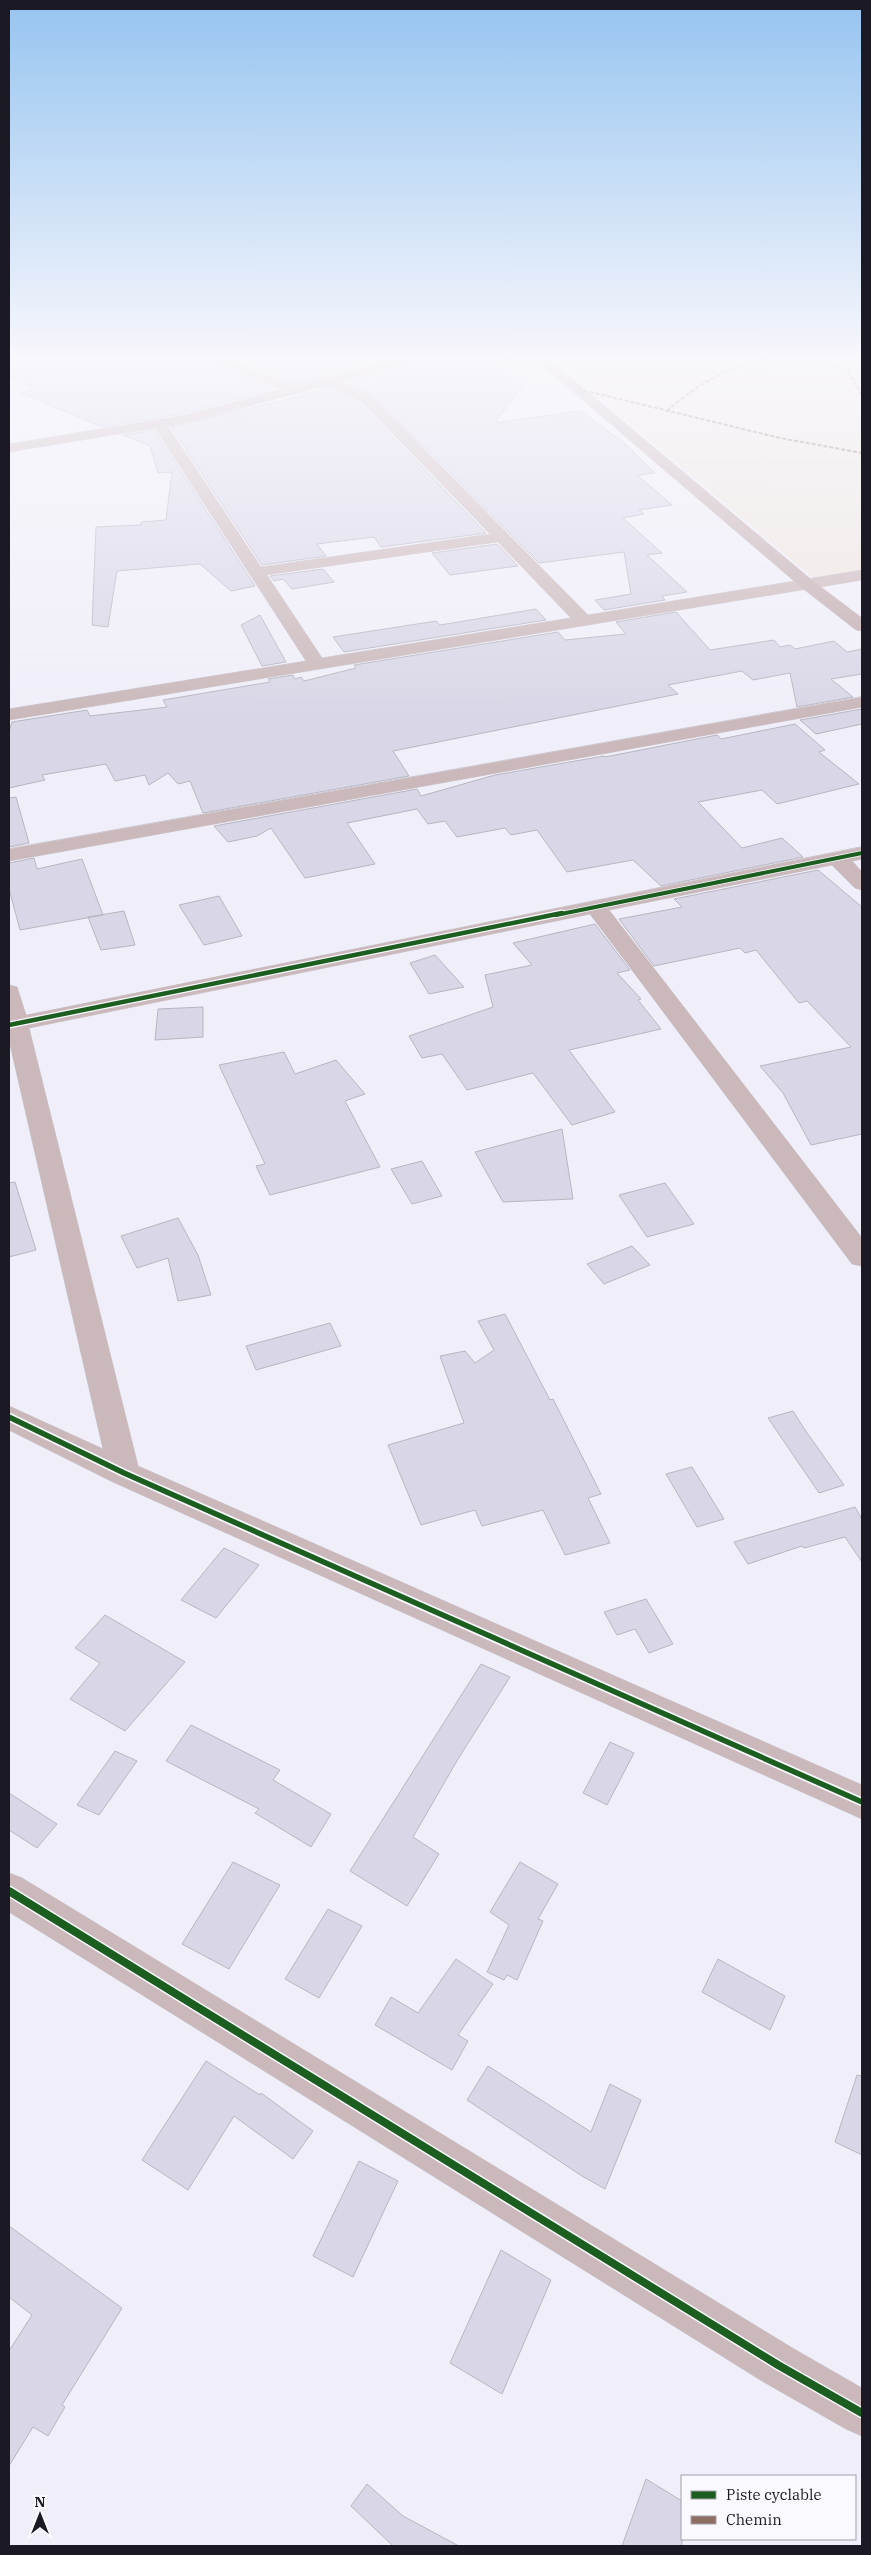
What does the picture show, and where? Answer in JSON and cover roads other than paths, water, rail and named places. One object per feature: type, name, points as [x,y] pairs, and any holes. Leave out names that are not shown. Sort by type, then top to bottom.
[{"type":"street","points":[[196,479],[318,666]]},
{"type":"street","points":[[444,479],[583,620]]},
{"type":"street","points":[[683,479],[807,584],[862,626]]},
{"type":"street","points":[[257,572],[499,537]]},
{"type":"street","points":[[9,715],[318,666],[583,620],[862,575]]},
{"type":"street","points":[[9,855],[862,702]]},
{"type":"street","points":[[13,1024],[862,853]]},
{"type":"street","points":[[837,858],[862,884]]},
{"type":"street","points":[[595,908],[862,1257]]},
{"type":"street","points":[[9,992],[13,1024],[124,1473]]},
{"type":"street","points":[[9,1417],[124,1473],[862,1802]]},
{"type":"street","points":[[9,1891],[778,2365],[862,2413]]}]
